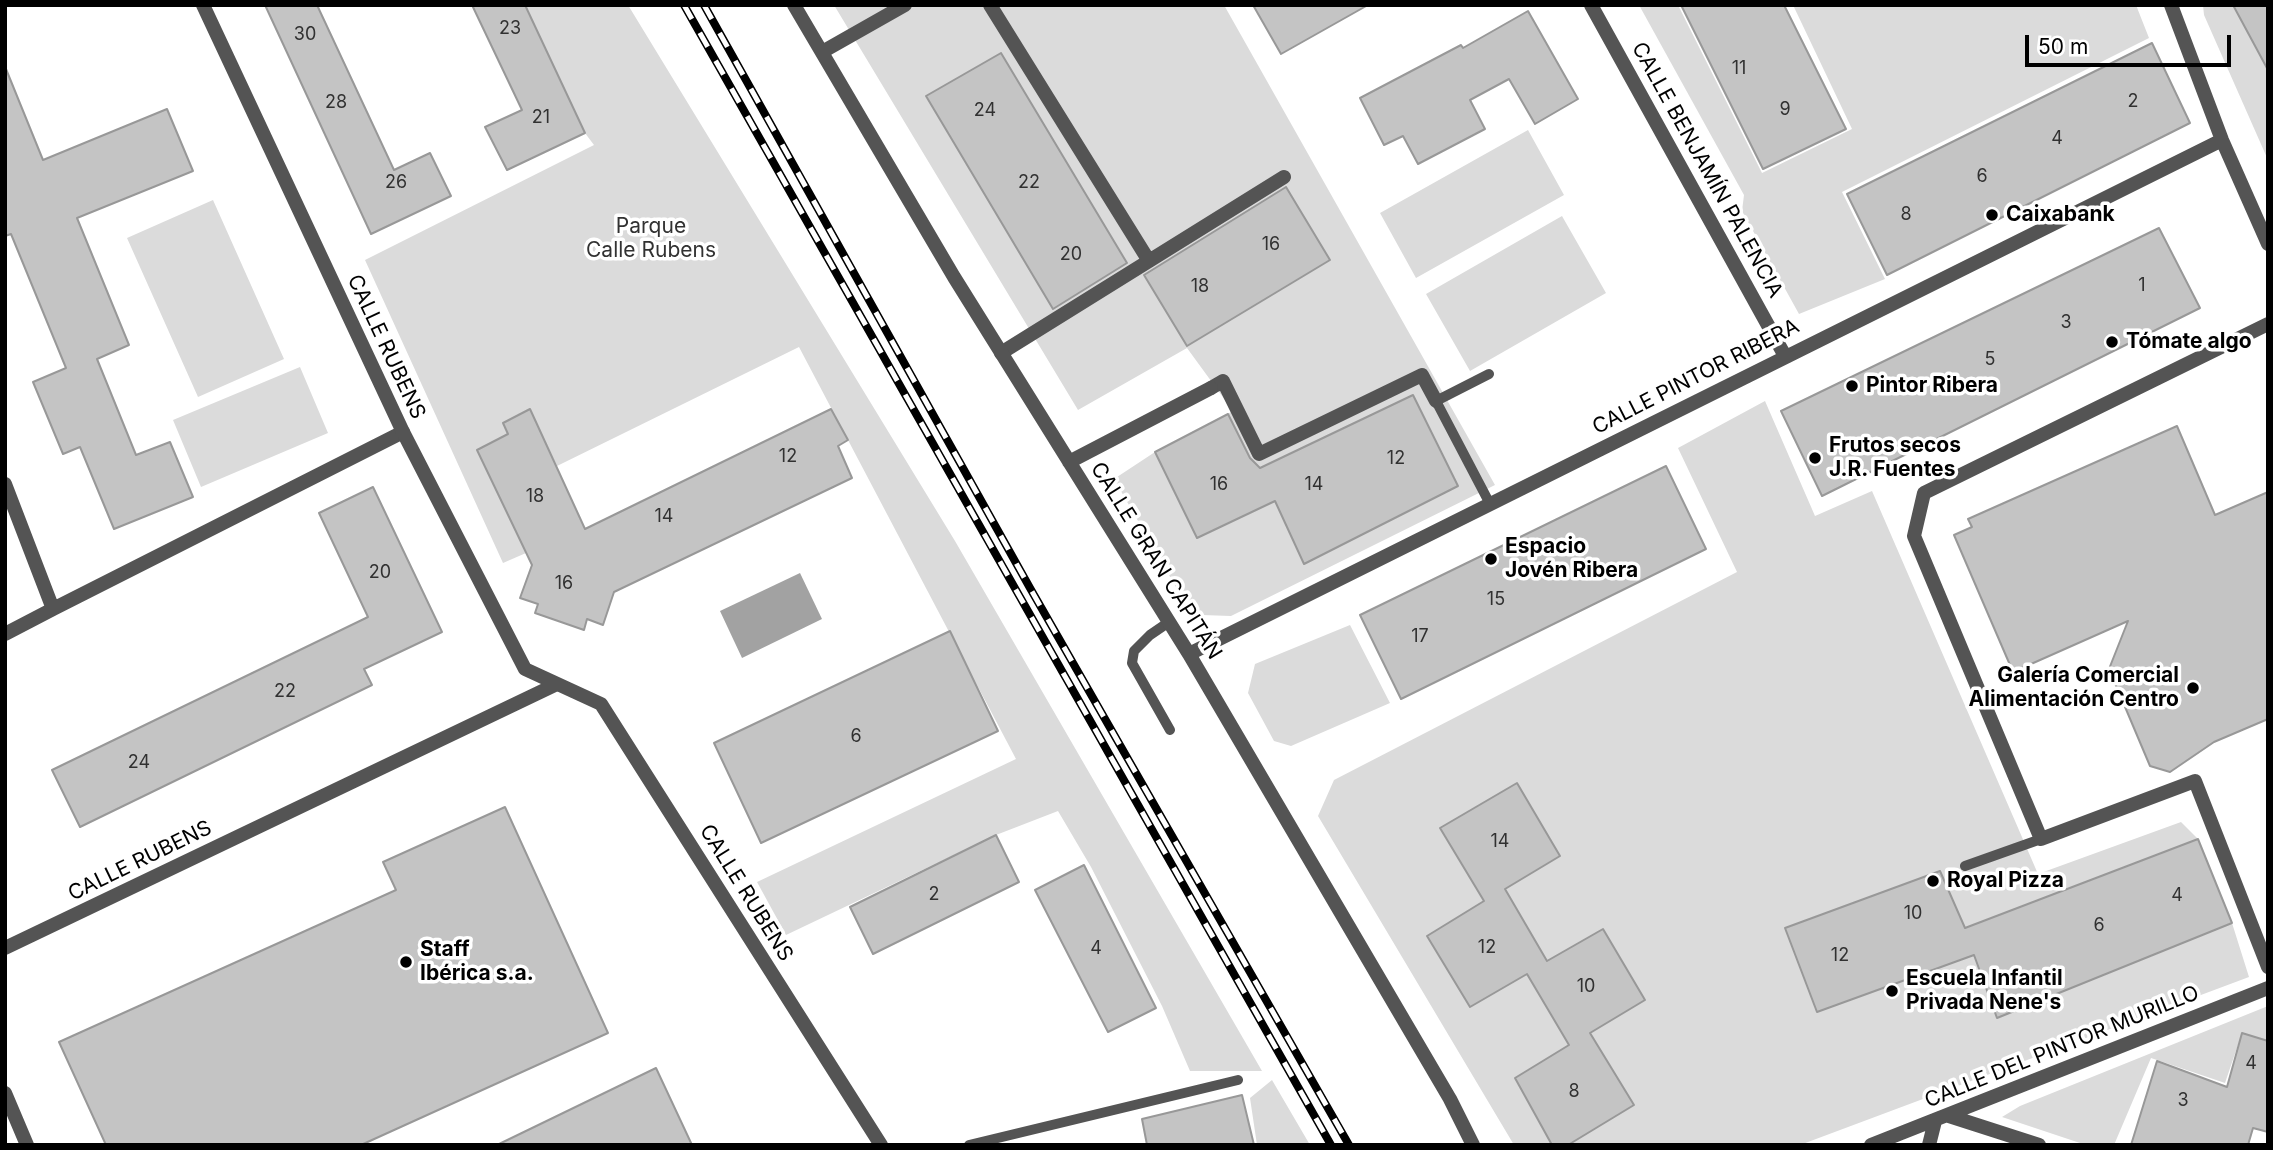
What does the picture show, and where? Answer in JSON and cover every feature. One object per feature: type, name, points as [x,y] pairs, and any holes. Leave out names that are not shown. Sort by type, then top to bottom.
[{"type":"street","name":"CALLE RUBENS","points":[[203,5],[403,432],[525,669],[601,704],[881,1145]]},
{"type":"street","name":"CALLE GRAN CAPITÁN","points":[[794,5],[1001,353],[1170,622],[1450,1099],[1473,1145]]},
{"type":"street","points":[[822,52],[905,5]]},
{"type":"street","points":[[990,5],[1149,261]]},
{"type":"street","name":"CALLE BENJAMÍN PALENCIA","points":[[1591,5],[1785,356]]},
{"type":"street","points":[[2171,5],[2222,140],[2268,244]]},
{"type":"street","name":"CALLE PINTOR RIBERA","points":[[1189,654],[2222,140]]},
{"type":"street","points":[[1001,353],[1284,177]]},
{"type":"street","points":[[2268,324],[1924,493],[1913,536],[2041,839],[2195,781],[2268,967]]},
{"type":"street","points":[[1069,462],[1223,381],[1259,454],[1422,375],[1436,401]]},
{"type":"street","points":[[5,634],[403,432]]},
{"type":"street","points":[[5,484],[53,609]]},
{"type":"street","name":"CALLE RUBENS","points":[[5,948],[557,684]]},
{"type":"street","name":"CALLE DEL PINTOR MURILLO","points":[[1871,1145],[2268,988]]},
{"type":"street","points":[[5,1093],[26,1145]]},
{"type":"street","points":[[1929,1145],[1942,1118],[2039,1145]]},
{"type":"street","points":[[18,1145],[19,1126]]},
{"type":"lane","points":[[1489,374],[1436,401],[1490,504]]},
{"type":"lane","points":[[1170,622],[1150,635],[1134,651],[1132,663],[1170,730]]},
{"type":"lane","points":[[1965,866],[2041,839]]},
{"type":"lane","points":[[969,1145],[1238,1080]]},
{"type":"green space","name":"Parque Calle Rubens","points":[[525,5],[628,5],[955,541],[1262,1071],[1190,1071],[1162,1006],[1091,867],[1058,811],[996,835],[786,935],[757,882],[1016,759],[799,347],[557,466],[530,409],[503,423],[508,434],[477,450],[526,553],[503,563],[365,260],[594,145],[585,133]]},
{"type":"green space","points":[[834,5],[1224,5],[1495,485],[1231,616],[1202,615],[1185,603],[1114,479],[1155,452],[1233,411],[1187,348],[1078,410]]},
{"type":"green space","points":[[1639,5],[1678,5],[1762,173],[1852,129],[1793,5],[2136,5],[2149,38],[1842,192],[1885,279],[1799,314],[1742,211],[1744,195]]},
{"type":"green space","points":[[2203,5],[2268,5],[2268,160],[2204,15]]},
{"type":"green space","points":[[1528,130],[1564,195],[1416,278],[1380,213]]},
{"type":"green space","points":[[213,200],[284,359],[198,397],[127,238]]},
{"type":"green space","points":[[1562,216],[1606,293],[1470,371],[1426,294]]},
{"type":"green space","points":[[300,367],[328,433],[201,487],[173,420]]},
{"type":"green space","points":[[1765,401],[1815,516],[1872,491],[2038,874],[2181,822],[2198,839],[2232,923],[2249,977],[1800,1145],[1514,1145],[1318,816],[1334,780],[1737,572],[1678,448]]},
{"type":"green space","points":[[1350,625],[1390,703],[1291,746],[1274,741],[1248,693],[1255,664]]},
{"type":"green space","points":[[2268,1006],[2268,1041],[2242,1033],[2225,1083],[2151,1058],[2114,1145],[2086,1145],[2002,1117],[2020,1106]]},
{"type":"green space","points":[[1272,1080],[1310,1145],[1257,1145],[1250,1098]]},
{"type":"shaded area","points":[[800,573],[822,619],[742,658],[720,611]]},
{"type":"building","points":[[265,5],[317,5],[394,170],[430,153],[451,196],[371,234]]},
{"type":"building","points":[[472,5],[525,5],[585,133],[507,170],[485,127],[522,110]]},
{"type":"building","points":[[1253,5],[1368,5],[1281,54]]},
{"type":"building","points":[[1681,5],[1784,5],[1846,129],[1763,169]]},
{"type":"building","points":[[2233,5],[2268,5],[2268,70]]},
{"type":"building","points":[[1528,11],[1578,99],[1535,124],[1509,79],[1470,100],[1485,129],[1418,164],[1403,136],[1384,145],[1360,98],[1461,45],[1463,48]]},
{"type":"building","points":[[2152,43],[2190,123],[1887,275],[1847,194]]},
{"type":"building","points":[[1001,53],[1127,263],[1053,309],[926,96]]},
{"type":"building","points":[[6,69],[43,160],[167,109],[193,171],[77,218],[129,345],[97,359],[136,455],[170,442],[193,497],[114,529],[80,447],[63,454],[33,382],[66,368],[11,234],[5,236]]},
{"type":"building","points":[[1286,187],[1330,260],[1187,346],[1144,275]]},
{"type":"building","points":[[2159,228],[2200,308],[1822,496],[1781,411]]},
{"type":"building","points":[[1413,395],[1458,486],[1304,564],[1275,501],[1197,538],[1155,452],[1228,414],[1250,458],[1260,468]]},
{"type":"building","points":[[530,409],[585,529],[831,409],[848,440],[838,446],[852,478],[614,592],[603,625],[587,619],[584,630],[535,613],[538,604],[520,598],[532,565],[477,450],[508,434],[503,423]]},
{"type":"building","points":[[2177,426],[2215,515],[2268,492],[2268,719],[2214,742],[2170,772],[2150,766],[2109,669],[2128,621],[2013,672],[1954,535],[1972,527],[1968,519]]},
{"type":"building","points":[[1666,466],[1706,549],[1401,699],[1360,615]]},
{"type":"building","points":[[373,487],[442,632],[364,669],[372,685],[80,827],[52,770],[368,617],[319,513]]},
{"type":"building","points":[[950,631],[998,731],[761,843],[714,743]]},
{"type":"building","points":[[1517,783],[1560,856],[1505,889],[1547,961],[1603,929],[1645,1000],[1590,1033],[1634,1105],[1568,1145],[1552,1145],[1515,1078],[1569,1045],[1527,974],[1470,1007],[1427,936],[1484,901],[1440,828]]},
{"type":"building","name":"Staff Ibérica s.a.","points":[[505,807],[608,1033],[361,1145],[106,1145],[59,1042],[396,890],[383,862]]},
{"type":"building","points":[[996,835],[1019,882],[873,954],[850,907]]},
{"type":"building","points":[[2198,839],[2232,923],[1997,1018],[1974,955],[1817,1012],[1785,928],[1940,871],[1965,928]]},
{"type":"building","points":[[1084,865],[1156,1008],[1108,1032],[1035,890]]},
{"type":"building","points":[[2242,1033],[2268,1041],[2268,1132],[2253,1128],[2248,1145],[2131,1145],[2157,1061],[2227,1087]]},
{"type":"building","points":[[656,1068],[692,1145],[497,1145]]},
{"type":"building","points":[[1242,1095],[1254,1145],[1147,1145],[1142,1119]]},
{"type":"railway","points":[[684,5],[1331,1145]]},
{"type":"railway","points":[[704,5],[1030,588],[1349,1145]]},
{"type":"place","name":"Caixabank","points":[[1992,215]]},
{"type":"place","name":"Tómate algo","points":[[2112,342]]},
{"type":"place","name":"Pintor Ribera","points":[[1852,386]]},
{"type":"place","name":"Frutos secos J.R. Fuentes","points":[[1815,458]]},
{"type":"place","name":"Espacio Jovén Ribera","points":[[1491,559]]},
{"type":"place","name":"Galería Comercial Alimentación Centro","points":[[2193,688]]},
{"type":"place","name":"Royal Pizza","points":[[1933,881]]},
{"type":"place","name":"Staff Ibérica s.a.","points":[[406,962]]},
{"type":"place","name":"Escuela Infantil Privada Nene's","points":[[1892,991]]}]
